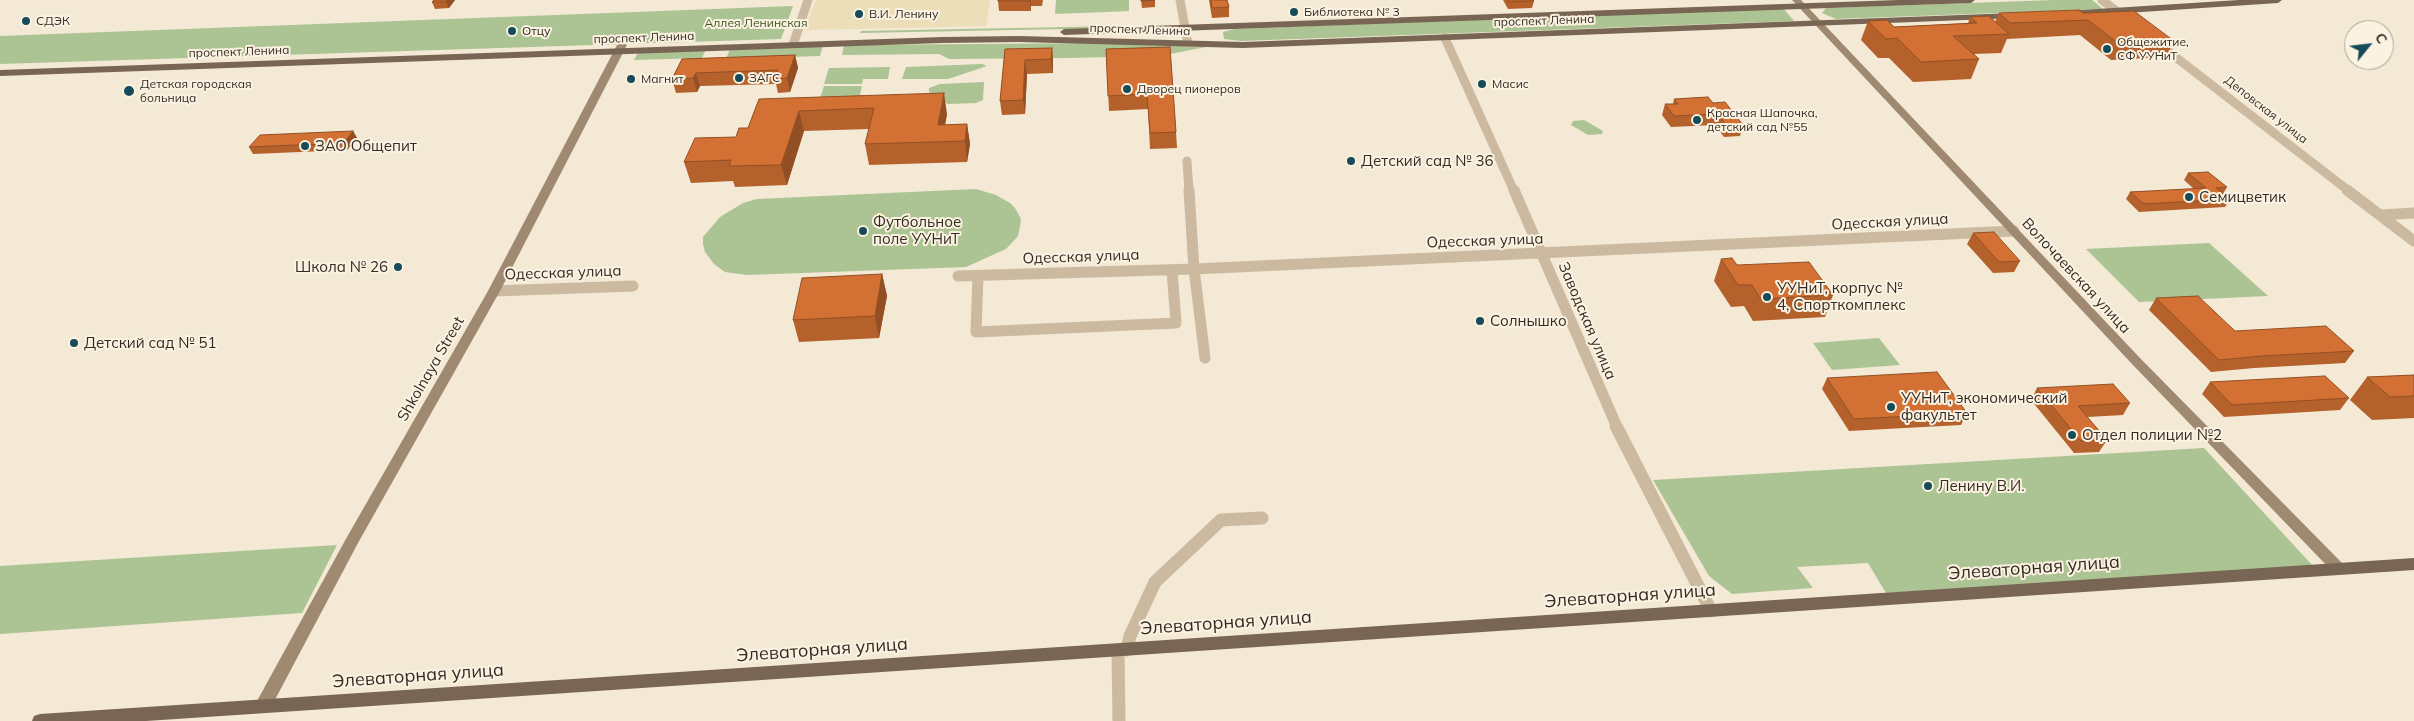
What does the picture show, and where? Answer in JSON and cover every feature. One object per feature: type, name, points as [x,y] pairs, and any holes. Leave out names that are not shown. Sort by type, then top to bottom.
[{"type":"main road","name":"проспект Ленина","points":[[0,68],[1185,29],[1799,3],[1971,0]]},
{"type":"main road","points":[[2056,14],[2117,12],[2278,0]]},
{"type":"main road","name":"проспект Ленина","points":[[794,42],[1019,38],[1243,45],[2027,15]]},
{"type":"main road","name":"проспект Ленина","points":[[0,73],[620,48]]},
{"type":"main road","name":"Элеваторная улица","points":[[40,721],[2414,564]]},
{"type":"street","points":[[794,42],[808,0]]},
{"type":"street","points":[[1180,0],[1188,44]]},
{"type":"street","points":[[2102,0],[2133,24]]},
{"type":"street","name":"Волочаевская улица","points":[[1799,3],[2136,361],[2338,568]]},
{"type":"street","name":"Деповская улица","points":[[2146,34],[2414,241]]},
{"type":"street","name":"Заводская улица","points":[[1445,38],[1543,254],[1618,431],[1711,611]]},
{"type":"street","name":"Shkolnaya Street","points":[[263,706],[352,542],[494,290],[620,48]]},
{"type":"street","points":[[1187,162],[1194,269],[1205,358]]},
{"type":"street","points":[[2381,215],[2414,213]]},
{"type":"street","name":"Одесская улица","points":[[958,276],[1172,270],[2014,231]]},
{"type":"street","points":[[978,276],[976,332],[1176,323],[1172,270]]},
{"type":"street","name":"Одесская улица","points":[[494,290],[633,286]]},
{"type":"street","points":[[1119,721],[1122,650],[1155,582],[1220,520],[1262,518]]},
{"type":"green space","points":[[1056,0],[1129,0],[1129,11],[1055,14]]},
{"type":"green space","points":[[2092,0],[2103,9],[1836,19],[1822,13],[1826,8]]},
{"type":"green space","name":"Аллея Ленинская","points":[[793,6],[781,39],[0,64],[0,36]]},
{"type":"green space","points":[[1783,8],[1794,21],[1241,41],[1224,39],[1223,32],[1235,29]]},
{"type":"green space","points":[[1119,26],[1119,28],[860,33],[861,31]]},
{"type":"green space","points":[[1109,43],[1206,47],[1160,56],[949,59],[939,54],[842,55],[844,45]]},
{"type":"green space","points":[[823,45],[820,56],[726,59],[730,49]]},
{"type":"green space","points":[[706,49],[702,58],[634,60],[639,51]]},
{"type":"green space","points":[[982,64],[987,66],[948,79],[902,79],[906,67]]},
{"type":"green space","points":[[890,67],[888,79],[863,79],[862,84],[824,84],[829,68]]},
{"type":"green space","points":[[984,82],[983,100],[976,103],[948,104],[929,92],[929,88],[940,84]]},
{"type":"green space","points":[[824,86],[862,86],[860,95],[884,96],[820,98]]},
{"type":"green space","points":[[1584,120],[1603,131],[1602,134],[1588,135],[1571,125],[1573,121]]},
{"type":"green space","name":"Футбольное поле УУНиТ","points":[[976,189],[996,195],[1010,203],[1021,219],[1020,227],[1018,236],[1006,249],[966,267],[747,275],[725,272],[714,264],[705,252],[703,244],[703,237],[720,217],[743,203],[757,199]]},
{"type":"green space","points":[[2209,243],[2268,296],[2139,302],[2086,249]]},
{"type":"green space","points":[[1879,338],[1900,365],[1832,370],[1813,343]]},
{"type":"green space","points":[[2204,448],[2313,566],[1886,593],[1868,563],[1797,567],[1813,588],[1732,594],[1709,576],[1653,480]]},
{"type":"green space","points":[[337,545],[302,613],[0,634],[0,566]]},
{"type":"shaded area","points":[[816,0],[990,0],[986,26],[804,30]]},
{"type":"building","points":[[434,0],[447,0],[446,2],[432,2]]},
{"type":"building","points":[[1030,0],[1030,1],[998,1]]},
{"type":"building","points":[[1211,0],[1227,0],[1229,7],[1212,8]]},
{"type":"building","points":[[1508,0],[1533,0],[1534,1],[1509,2]]},
{"type":"building","points":[[2079,10],[2083,13],[2134,11],[2174,41],[2119,44],[2088,20],[2010,23],[1999,13]]},
{"type":"building","points":[[1989,16],[2009,34],[1953,36],[1979,59],[1921,62],[1897,38],[1886,39],[1868,21],[1887,20],[1894,27],[1977,23],[1970,17]]},
{"type":"building","points":[[1170,47],[1176,132],[1150,133],[1147,94],[1108,96],[1106,49]]},
{"type":"building","points":[[1052,48],[1051,59],[1025,60],[1023,100],[1000,101],[1005,49]]},
{"type":"building","points":[[795,55],[787,78],[775,79],[778,70],[696,73],[693,78],[672,79],[682,59]]},
{"type":"building","points":[[944,93],[938,125],[967,124],[965,141],[865,144],[874,108],[799,111],[781,165],[729,166],[731,160],[684,162],[695,138],[736,137],[739,128],[748,128],[759,99]]},
{"type":"building","points":[[1708,97],[1713,103],[1725,102],[1743,125],[1727,126],[1718,114],[1674,116],[1665,104],[1678,104],[1674,99]]},
{"type":"building","points":[[353,131],[344,143],[249,147],[260,135]]},
{"type":"building","points":[[2208,172],[2227,187],[2216,188],[2230,199],[2144,204],[2130,192],[2206,188],[2188,173]]},
{"type":"building","points":[[1994,232],[2020,261],[1999,262],[1973,233]]},
{"type":"building","points":[[1732,258],[1737,265],[1809,262],[1833,295],[1761,299],[1752,285],[1738,285],[1721,259]]},
{"type":"building","points":[[882,274],[875,316],[793,320],[802,278]]},
{"type":"building","points":[[2198,296],[2235,331],[2326,326],[2354,351],[2219,360],[2156,298]]},
{"type":"building","name":"УУНиТ, экономический факультет","points":[[1937,372],[1967,413],[1854,419],[1827,378]]},
{"type":"building","points":[[2414,375],[2414,396],[2390,397],[2367,377]]},
{"type":"building","points":[[2325,376],[2349,398],[2232,405],[2210,382]]},
{"type":"building","points":[[2113,384],[2130,403],[2078,406],[2107,440],[2081,441],[2037,388]]},
{"type":"place","name":"Библиотека № 3","points":[[1294,12]]},
{"type":"place","name":"В.И. Ленину","points":[[859,14]]},
{"type":"place","name":"СДЭК","points":[[26,21]]},
{"type":"place","name":"Отцу","points":[[512,31]]},
{"type":"place","name":"Общежитие, СФ УУНиТ","points":[[2107,49]]},
{"type":"place","name":"ЗАГС","points":[[739,78]]},
{"type":"place","name":"Магнит","points":[[631,79]]},
{"type":"place","name":"Масис","points":[[1482,84]]},
{"type":"place","name":"Дворец пионеров","points":[[1127,89]]},
{"type":"place","name":"Детская городская больница","points":[[129,91]]},
{"type":"place","name":"Красная Шапочка, детский сад №55","points":[[1697,120]]},
{"type":"place","name":"ЗАО Общепит","points":[[305,146]]},
{"type":"place","name":"Детский сад № 36","points":[[1351,161]]},
{"type":"place","name":"Семицветик","points":[[2189,197]]},
{"type":"place","name":"Футбольное поле УУНиТ","points":[[863,231]]},
{"type":"place","name":"Школа № 26","points":[[398,267]]},
{"type":"place","name":"УУНиТ, корпус № 4, Спорткомплекс","points":[[1767,297]]},
{"type":"place","name":"Солнышко","points":[[1480,321]]},
{"type":"place","name":"Детский сад № 51","points":[[74,343]]},
{"type":"place","name":"УУНиТ, экономический факультет","points":[[1891,407]]},
{"type":"place","name":"Отдел полиции №2","points":[[2072,435]]},
{"type":"place","name":"Ленину В.И.","points":[[1928,486]]}]
